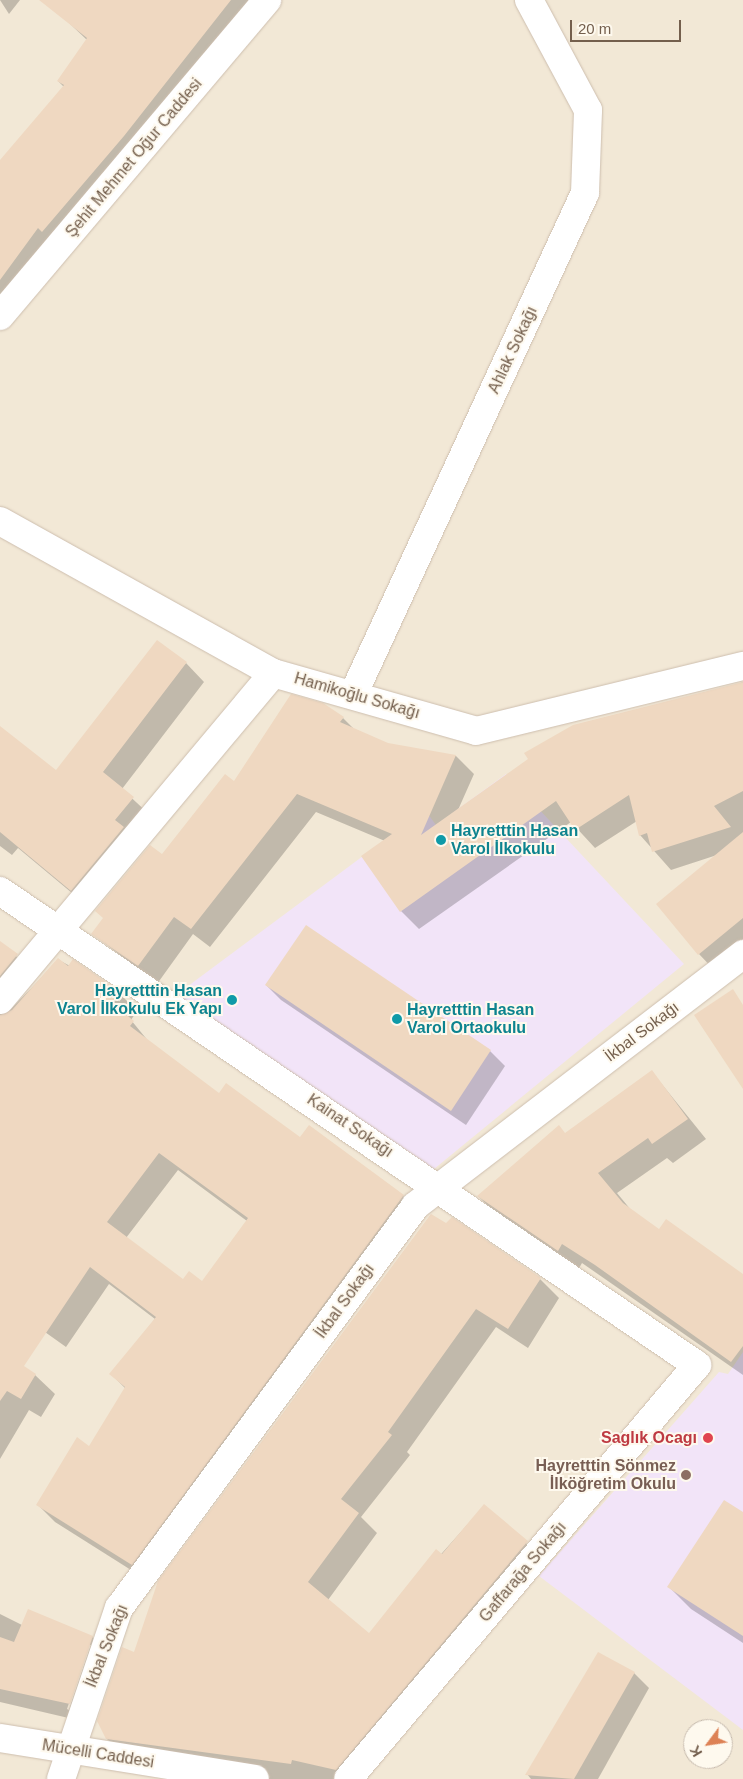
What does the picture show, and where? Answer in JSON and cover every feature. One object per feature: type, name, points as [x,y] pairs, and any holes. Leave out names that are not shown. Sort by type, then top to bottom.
[{"type":"street","name":"Şehit Mehmet Oğur Caddesi","points":[[0,316],[267,0]]},
{"type":"street","name":"Ahlak Sokağı","points":[[353,695],[585,193],[588,110],[529,0]]},
{"type":"street","name":"Hamikoğlu Sokağı","points":[[0,522],[273,673],[476,731],[743,666]]},
{"type":"street","points":[[0,1000],[56,929],[273,673]]},
{"type":"street","name":"Kainat Sokağı","points":[[0,891],[440,1186],[697,1365]]},
{"type":"street","name":"İkbal Sokağı","points":[[61,1779],[68,1750],[119,1608],[415,1206],[743,954]]},
{"type":"street","name":"Gaffarağa Sokağı","points":[[348,1779],[697,1365]]},
{"type":"street","name":"Mücelli Caddesi","points":[[0,1738],[255,1779]]},
{"type":"shaded area","points":[[0,0],[743,0],[743,1779],[0,1779]]},
{"type":"shaded area","points":[[506,774],[684,964],[434,1169],[176,995],[425,810],[436,825]]},
{"type":"shaded area","name":"Hayretttin Sönmez İlköğretim Okulu","points":[[743,1352],[743,1730],[733,1722],[733,1719],[728,1719],[539,1576],[719,1372],[728,1374]]},
{"type":"building","points":[[39,0],[231,0],[124,136],[42,232],[38,228],[0,280],[0,160],[64,85],[57,81],[87,38]]},
{"type":"building","points":[[157,640],[187,662],[103,772],[134,797],[115,820],[124,827],[71,891],[0,832],[0,726],[56,770]]},
{"type":"building","points":[[743,682],[743,791],[714,806],[731,827],[652,852],[647,833],[639,836],[629,795],[575,830],[556,801],[400,912],[361,856],[392,834],[297,794],[191,929],[174,917],[138,966],[91,934],[103,918],[95,911],[150,845],[162,854],[225,774],[234,781],[291,694],[323,703],[344,717],[340,722],[388,743],[456,755],[421,835],[528,759],[524,753],[573,725]]},
{"type":"building","points":[[743,832],[743,918],[698,955],[656,904]]},
{"type":"building","name":"Hayretttin Hasan Varol Ortaokulu","points":[[306,925],[491,1050],[451,1111],[265,985]]},
{"type":"building","points":[[0,941],[18,954],[0,976]]},
{"type":"building","points":[[58,958],[68,966],[73,959],[120,992],[112,1003],[134,1021],[130,1026],[219,1093],[226,1083],[300,1137],[309,1125],[404,1195],[132,1565],[36,1505],[77,1437],[89,1446],[125,1387],[109,1374],[156,1317],[90,1267],[24,1366],[36,1374],[21,1399],[7,1391],[0,1401],[0,1015],[12,1010]],"holes":[[[159,1153],[248,1218],[202,1281],[189,1271],[183,1279],[107,1222]]]},
{"type":"building","points":[[733,989],[743,1005],[743,1089],[694,1015]]},
{"type":"building","points":[[652,1070],[688,1119],[652,1144],[648,1138],[598,1173],[623,1203],[659,1229],[666,1219],[743,1274],[743,1346],[731,1362],[595,1265],[562,1244],[558,1251],[477,1196],[559,1125],[565,1133]]},
{"type":"building","points":[[431,1214],[446,1223],[452,1217],[541,1278],[508,1329],[476,1309],[388,1432],[392,1435],[341,1499],[359,1513],[308,1582],[369,1633],[436,1549],[442,1554],[484,1504],[528,1541],[336,1770],[292,1760],[291,1764],[106,1739],[97,1721],[122,1647],[134,1652],[158,1581]]},
{"type":"building","name":"Hayretttin Sönmez İlköğretim Okulu","points":[[724,1500],[743,1512],[743,1636],[667,1587]]},
{"type":"building","points":[[28,1609],[93,1636],[70,1704],[0,1689],[0,1637],[14,1642]]},
{"type":"building","points":[[598,1652],[635,1672],[574,1779],[525,1775]]},
{"type":"place","name":"Hayretttin Hasan Varol İlkokulu","points":[[441,840]]},
{"type":"place","name":"Hayretttin Hasan Varol İlkokulu Ek Yapı","points":[[232,1000]]},
{"type":"place","name":"Hayretttin Hasan Varol Ortaokulu","points":[[397,1019]]},
{"type":"place","name":"Saglık Ocagı","points":[[708,1438]]},
{"type":"place","name":"Hayretttin Sönmez İlköğretim Okulu","points":[[686,1475]]}]
